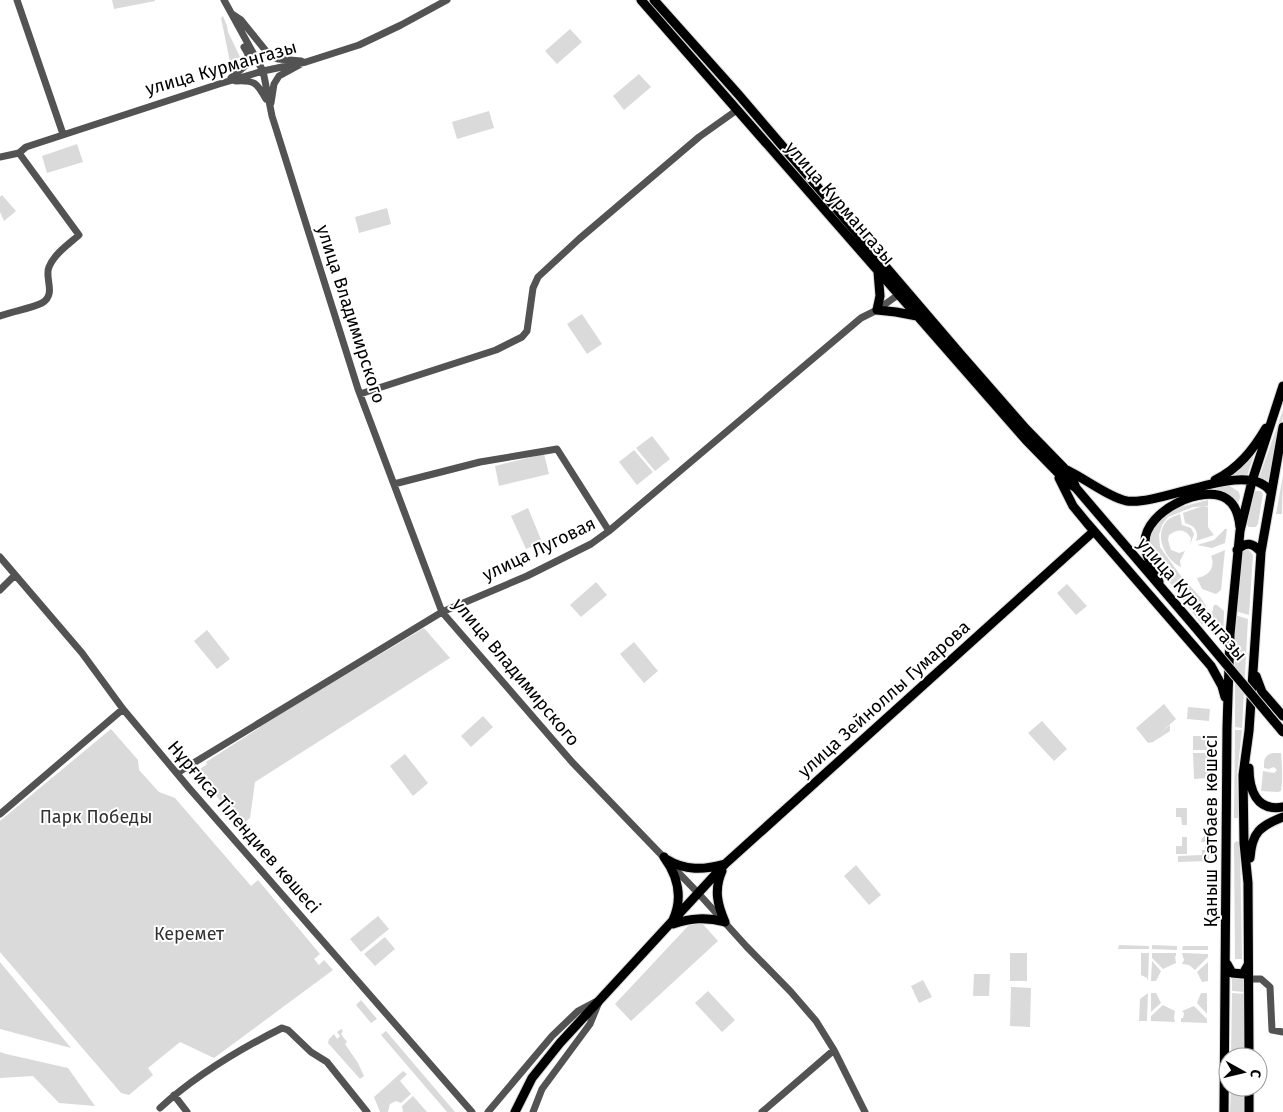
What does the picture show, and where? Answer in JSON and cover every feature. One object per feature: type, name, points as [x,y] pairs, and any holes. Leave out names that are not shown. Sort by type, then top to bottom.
[{"type":"main road","name":"улица Курмангазы","points":[[641,0],[898,295],[917,316],[944,340]]},
{"type":"main road","name":"улица Курмангазы","points":[[654,0],[738,94],[906,289],[944,340],[1020,428],[1061,470],[1072,478],[1076,488],[1283,732]]},
{"type":"main road","points":[[878,272],[880,296],[877,310],[901,312],[917,316]]},
{"type":"main road","points":[[1208,484],[1226,475],[1244,459],[1258,442],[1274,416],[1283,386]]},
{"type":"main road","name":"Қаныш Сәтбаев көшесі","points":[[1224,1112],[1229,656],[1240,531],[1252,481],[1274,416]]},
{"type":"main road","name":"Қаныш Сәтбаев көшесі","points":[[1249,1047],[1248,883],[1242,792],[1249,730],[1261,552],[1270,491],[1283,427]]},
{"type":"main road","points":[[1061,470],[1126,501],[1152,500],[1208,484],[1241,480],[1267,485],[1270,491]]},
{"type":"main road","points":[[1061,470],[1073,506],[1210,666],[1222,686],[1228,710]]},
{"type":"main road","points":[[1164,592],[1148,555],[1145,541],[1149,527],[1161,512],[1170,506],[1201,495],[1218,495],[1227,499],[1234,506],[1239,519],[1240,531]]},
{"type":"main road","name":"улица Зейноллы Гумарова","points":[[515,1112],[532,1078],[560,1044],[725,864],[1094,531]]},
{"type":"main road","points":[[1237,550],[1242,545],[1248,544],[1256,546],[1261,552]]},
{"type":"main road","points":[[1254,665],[1262,692],[1283,716]]},
{"type":"main road","points":[[1249,730],[1249,776],[1253,795],[1269,807],[1283,808]]},
{"type":"main road","points":[[1248,883],[1250,850],[1257,832],[1263,826],[1283,817]]},
{"type":"main road","points":[[1227,843],[1232,839],[1239,839],[1244,843]]},
{"type":"main road","points":[[664,857],[673,863],[693,869],[710,868],[725,864]]},
{"type":"main road","points":[[664,857],[676,879],[678,892],[677,909],[670,925]]},
{"type":"main road","points":[[724,922],[718,908],[716,894],[725,864]]},
{"type":"main road","points":[[670,925],[696,918],[710,918],[724,922]]},
{"type":"main road","points":[[1226,962],[1229,970],[1238,975],[1243,974],[1249,962]]},
{"type":"main road","points":[[1248,1112],[1249,1097]]},
{"type":"street","points":[[17,0],[63,134]]},
{"type":"street","name":"улица Владимирского","points":[[224,0],[262,71],[270,106],[360,394],[442,612],[572,762],[699,894],[816,1021],[834,1050],[865,1112]]},
{"type":"street","name":"улица Курмангазы","points":[[0,157],[19,152],[26,146],[139,109],[262,71],[306,62],[359,45],[447,0]]},
{"type":"street","points":[[231,14],[241,20],[270,56],[278,59],[295,59],[306,62]]},
{"type":"street","points":[[226,82],[247,64],[248,54],[233,24],[231,14]]},
{"type":"street","points":[[270,106],[274,84],[279,76],[306,62]]},
{"type":"street","points":[[226,82],[251,81],[259,86],[270,106]]},
{"type":"street","points":[[360,394],[496,350],[522,337],[527,331],[533,288],[538,277],[579,239],[694,141],[737,110]]},
{"type":"street","points":[[0,316],[42,303],[48,297],[50,288],[48,268],[55,257],[79,235],[19,152]]},
{"type":"street","name":"улица Луговая","points":[[177,773],[442,612],[527,576],[591,544],[609,531],[861,318],[877,310],[906,289]]},
{"type":"street","points":[[394,484],[480,462],[558,449],[609,531]]},
{"type":"street","name":"Нұрғиса Тілендиев көшесі","points":[[0,557],[82,654],[123,709],[177,773],[472,1112]]},
{"type":"street","points":[[0,590],[16,575]]},
{"type":"street","points":[[0,814],[123,709]]},
{"type":"street","points":[[1249,979],[1261,979],[1270,987],[1272,1030],[1283,1032]]},
{"type":"street","points":[[488,1112],[552,1036],[578,1011],[600,1000]]},
{"type":"street","points":[[533,1112],[542,1089],[590,1024],[600,1000]]},
{"type":"street","points":[[160,1108],[174,1095],[256,1041],[282,1028],[288,1030],[311,1052],[327,1062],[367,1112]]},
{"type":"street","points":[[762,1112],[834,1050]]},
{"type":"street","points":[[174,1095],[187,1112]]},
{"type":"green space","points":[[112,0],[155,0],[155,1],[114,9]]},
{"type":"green space","points":[[223,16],[228,32],[243,63],[222,75],[221,71],[230,62],[221,18]]},
{"type":"green space","points":[[570,29],[582,42],[557,64],[545,51]]},
{"type":"green space","points":[[639,74],[651,87],[624,110],[613,96]]},
{"type":"green space","points":[[489,111],[494,128],[457,139],[452,122]]},
{"type":"green space","points":[[77,144],[83,162],[47,173],[42,156]]},
{"type":"green space","points":[[2,195],[16,211],[4,221],[0,212],[0,197]]},
{"type":"green space","points":[[387,208],[391,224],[359,233],[355,217]]},
{"type":"green space","points":[[582,314],[602,344],[587,354],[567,324]]},
{"type":"green space","points":[[1283,410],[1283,417],[1268,481],[1259,478]]},
{"type":"green space","points":[[652,436],[670,459],[655,471],[636,448]]},
{"type":"green space","points":[[1256,449],[1247,476],[1227,478]]},
{"type":"green space","points":[[634,450],[653,472],[637,485],[619,462]]},
{"type":"green space","points":[[544,454],[549,474],[499,486],[495,466]]},
{"type":"green space","points":[[1283,475],[1282,514],[1276,514]]},
{"type":"green space","points":[[1223,486],[1230,486],[1239,492],[1240,497],[1237,508],[1210,491]]},
{"type":"green space","points":[[1255,491],[1261,491],[1263,494],[1258,524],[1256,527],[1249,527],[1245,523]]},
{"type":"green space","points":[[1208,500],[1208,506],[1193,507],[1168,517],[1162,525],[1159,535],[1160,547],[1206,606],[1207,619],[1202,625],[1161,571],[1149,548],[1150,530],[1169,510]]},
{"type":"green space","points":[[1203,506],[1208,507],[1208,527],[1214,535],[1196,541],[1197,537],[1194,527],[1185,523],[1183,513]]},
{"type":"green space","points":[[528,508],[542,542],[526,549],[511,516]]},
{"type":"green space","points":[[1180,514],[1182,525],[1191,528],[1194,534],[1190,545],[1191,538],[1184,531],[1181,530],[1169,535],[1168,540],[1171,550],[1179,553],[1185,551],[1180,561],[1181,567],[1170,559],[1161,538],[1161,531],[1164,525],[1169,519]]},
{"type":"green space","points":[[1227,529],[1225,543],[1212,548],[1197,545],[1214,540]]},
{"type":"green space","points":[[1247,549],[1253,555],[1249,615],[1235,611],[1242,550]]},
{"type":"green space","points":[[1225,550],[1221,590],[1216,594],[1202,589],[1197,578],[1208,573],[1212,568],[1211,556]]},
{"type":"green space","points":[[596,582],[607,595],[581,617],[570,605]]},
{"type":"green space","points":[[1067,584],[1087,606],[1076,615],[1057,593]]},
{"type":"green space","points":[[1214,605],[1217,605],[1224,611],[1223,643],[1213,625]]},
{"type":"green space","points":[[1235,615],[1248,619],[1242,728],[1235,727]]},
{"type":"green space","points":[[424,628],[450,658],[255,782],[250,818],[241,825],[196,772],[207,764],[206,762],[260,726]]},
{"type":"green space","points":[[207,630],[230,659],[217,669],[194,641]]},
{"type":"green space","points":[[634,642],[658,671],[644,683],[620,654]]},
{"type":"green space","points":[[1164,704],[1176,719],[1159,734],[1170,725],[1170,731],[1153,742],[1148,743],[1136,728]]},
{"type":"green space","points":[[1188,707],[1210,709],[1209,721],[1187,719]]},
{"type":"green space","points":[[483,716],[493,727],[471,747],[461,736]]},
{"type":"green space","points":[[1042,721],[1067,749],[1054,761],[1028,733]]},
{"type":"green space","points":[[111,729],[138,760],[139,770],[159,792],[175,798],[251,886],[258,880],[320,954],[314,959],[319,965],[324,960],[333,970],[214,1058],[180,1042],[148,1068],[153,1075],[129,1095],[121,1093],[0,952],[0,821]]},
{"type":"green space","points":[[1235,730],[1242,730],[1237,775],[1239,818],[1234,818]]},
{"type":"green space","points":[[1193,736],[1211,736],[1210,750],[1193,750]]},
{"type":"green space","points":[[1193,753],[1210,753],[1210,778],[1194,779]]},
{"type":"green space","points":[[1281,753],[1281,791],[1261,791],[1263,771],[1274,773],[1277,770],[1274,767],[1264,768],[1267,755]]},
{"type":"green space","points":[[405,754],[428,783],[413,796],[390,766]]},
{"type":"green space","points":[[1176,808],[1187,808],[1187,825],[1182,825],[1181,817],[1176,817]]},
{"type":"green space","points":[[1209,834],[1209,861],[1178,862],[1178,856],[1202,855],[1202,850],[1205,850],[1205,842],[1201,842],[1202,838]]},
{"type":"green space","points":[[1182,837],[1187,837],[1187,854],[1176,854],[1176,846],[1182,846]]},
{"type":"green space","points":[[1237,841],[1240,843],[1242,959],[1235,959],[1234,843]]},
{"type":"green space","points":[[856,865],[881,895],[869,905],[844,876]]},
{"type":"green space","points":[[378,916],[389,929],[361,952],[350,939]]},
{"type":"green space","points":[[701,922],[718,941],[631,1021],[615,1004],[688,926]]},
{"type":"green space","points":[[385,937],[395,949],[375,966],[364,954]]},
{"type":"green space","points":[[1119,945],[1149,946],[1149,949],[1118,949]]},
{"type":"green space","points":[[1152,945],[1177,946],[1177,950],[1152,949]]},
{"type":"green space","points":[[1183,946],[1208,946],[1208,950],[1182,950]]},
{"type":"green space","points":[[1010,953],[1027,953],[1027,981],[1010,981]]},
{"type":"green space","points":[[1141,953],[1149,953],[1148,981],[1147,978],[1141,975]]},
{"type":"green space","points":[[1152,953],[1176,953],[1176,963],[1163,969],[1152,958]]},
{"type":"green space","points":[[1182,953],[1208,954],[1208,957],[1195,970],[1189,965],[1182,964],[1184,960]]},
{"type":"green space","points":[[1152,961],[1161,971],[1156,981],[1151,981]]},
{"type":"green space","points":[[0,962],[71,1048],[0,1029]]},
{"type":"green space","points":[[1208,962],[1208,981],[1202,982],[1197,972]]},
{"type":"green space","points":[[974,974],[990,974],[989,996],[973,996]]},
{"type":"green space","points":[[1246,976],[1245,992],[1232,991],[1232,977],[1239,979]]},
{"type":"green space","points":[[923,980],[932,997],[919,1003],[911,986]]},
{"type":"green space","points":[[1011,987],[1031,988],[1030,1027],[1010,1026]]},
{"type":"green space","points":[[708,991],[735,1020],[722,1032],[695,1003]]},
{"type":"green space","points":[[1148,993],[1147,1021],[1139,1021],[1140,999]]},
{"type":"green space","points":[[1151,993],[1156,993],[1161,1003],[1151,1012]]},
{"type":"green space","points":[[1201,993],[1207,993],[1207,1014],[1197,1003]]},
{"type":"green space","points":[[1232,993],[1245,994],[1244,1047],[1231,1047]]},
{"type":"green space","points":[[361,1000],[377,1019],[371,1023],[356,1005]]},
{"type":"green space","points":[[1163,1005],[1175,1011],[1175,1022],[1151,1021],[1151,1016]]},
{"type":"green space","points":[[1194,1006],[1207,1019],[1207,1023],[1181,1022],[1184,1013],[1182,1011]]},
{"type":"green space","points":[[341,1029],[343,1031],[341,1034],[347,1042],[345,1044],[364,1076],[360,1079],[328,1043],[334,1034],[337,1039],[340,1036],[337,1032]]},
{"type":"green space","points":[[386,1031],[455,1112],[447,1112],[381,1035]]},
{"type":"green space","points":[[0,1052],[68,1068],[95,1106],[59,1103],[33,1076],[0,1078]]},
{"type":"green space","points":[[403,1071],[407,1074],[400,1081],[411,1094],[401,1103],[396,1101],[390,1104],[388,1112],[380,1112],[374,1097]]},
{"type":"green space","points":[[413,1096],[427,1112],[403,1112],[402,1106]]},
{"type":"green space","points":[[1231,1097],[1244,1097],[1244,1112],[1230,1112]]},
{"type":"park label","name":"Парк Победы","points":[[96,817]]},
{"type":"park label","name":"Керемет","points":[[189,934]]}]
